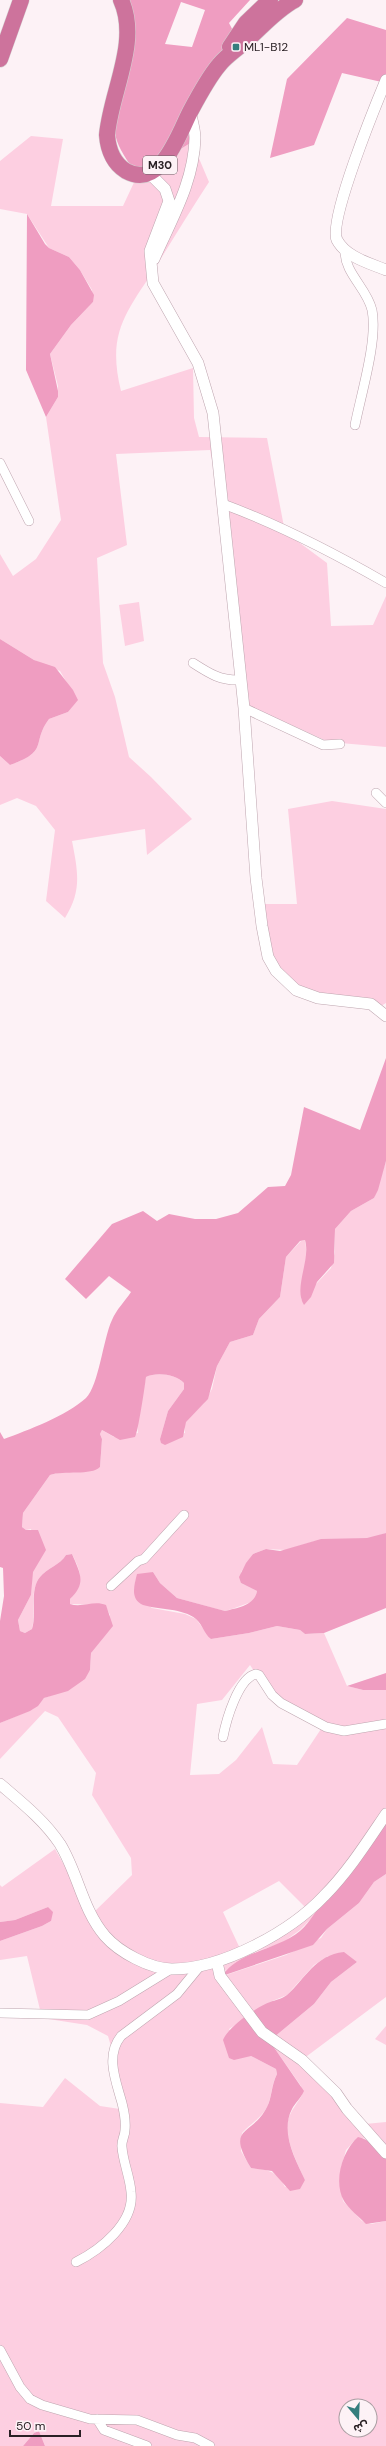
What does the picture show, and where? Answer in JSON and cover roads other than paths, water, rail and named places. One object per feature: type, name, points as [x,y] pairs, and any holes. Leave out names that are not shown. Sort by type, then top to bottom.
[{"type":"highway","points":[[0,59],[21,0]]},
{"type":"highway","name":"M30","points":[[121,0],[128,29],[108,120],[108,145],[115,160],[126,170],[135,174],[148,172],[159,166],[167,156],[190,111],[218,65],[275,14],[295,0]]},
{"type":"highway","points":[[218,65],[246,23],[270,0]]},
{"type":"street","points":[[386,80],[338,213],[335,227],[337,239],[345,250],[386,270]]},
{"type":"street","points":[[151,269],[190,175],[195,138],[190,111]]},
{"type":"street","points":[[148,172],[165,190],[169,201],[150,251],[151,269],[156,289],[198,363],[206,383],[213,412],[244,708],[256,878],[262,926],[268,957],[276,971],[296,990],[318,998],[371,1004],[386,1016]]},
{"type":"street","points":[[345,250],[344,261],[365,292],[373,318],[372,336],[355,425]]},
{"type":"street","points":[[0,463],[29,521]]},
{"type":"street","points":[[223,504],[321,548],[386,583]]},
{"type":"street","points":[[194,663],[216,677],[227,681],[241,680]]},
{"type":"street","points":[[244,708],[323,745],[340,744]]},
{"type":"street","points":[[376,793],[386,804]]},
{"type":"street","points":[[111,1586],[138,1561],[144,1559],[184,1515]]},
{"type":"street","points":[[223,1737],[229,1709],[248,1679],[256,1674],[281,1703],[326,1727],[344,1731],[386,1724]]},
{"type":"street","points":[[0,1784],[28,1808],[60,1844],[86,1906],[106,1937],[136,1958],[171,1969],[200,1966],[217,1962],[266,1938],[299,1918],[324,1897],[342,1876],[386,1814]]},
{"type":"street","points":[[217,1962],[220,1976],[262,2032],[302,2060],[336,2093],[386,2153]]},
{"type":"street","points":[[76,2262],[96,2251],[108,2242],[128,2212],[131,2203],[132,2193],[122,2147],[126,2128],[113,2064],[115,2044],[121,2036],[177,1994],[200,1966]]},
{"type":"street","points":[[0,2013],[88,2014],[119,2001],[171,1969]]},
{"type":"street","points":[[0,2350],[20,2387],[30,2399],[42,2406],[72,2415],[97,2419],[138,2420],[171,2434],[195,2438],[210,2446]]},
{"type":"street","points":[[97,2419],[104,2430],[147,2446]]},
{"type":"place","name":"ML1-B12","points":[[236,47]]}]
